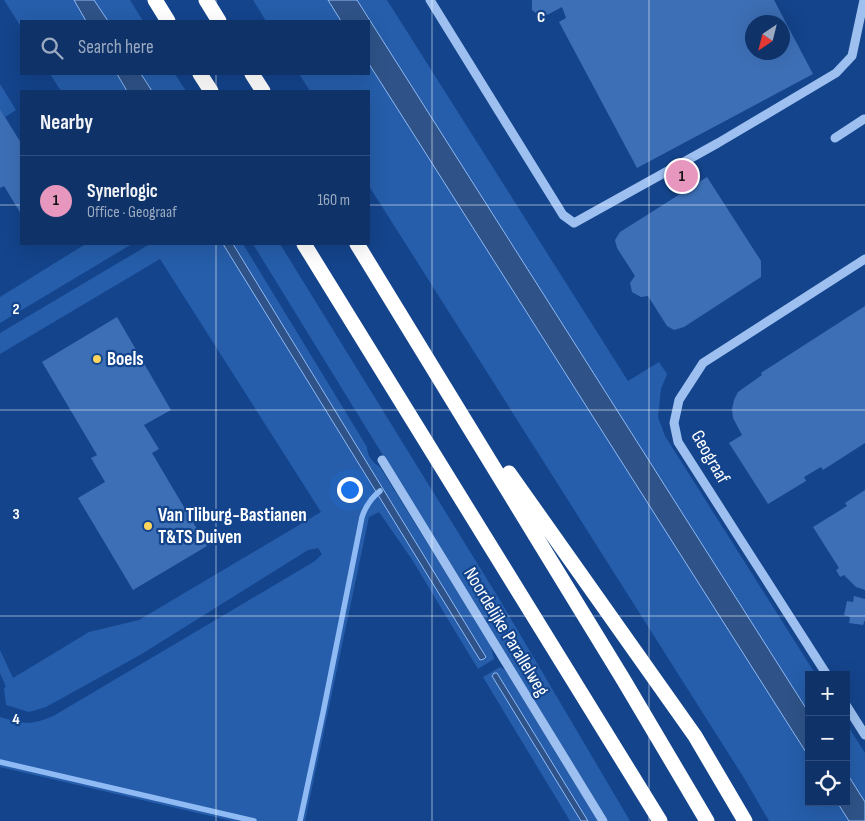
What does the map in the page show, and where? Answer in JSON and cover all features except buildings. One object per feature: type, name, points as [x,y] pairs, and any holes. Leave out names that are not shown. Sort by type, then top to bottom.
[{"type":"highway","points":[[156,0],[167,20]]},
{"type":"highway","points":[[206,0],[218,20]]},
{"type":"highway","points":[[201,75],[210,90]]},
{"type":"highway","points":[[253,75],[261,90]]},
{"type":"highway","points":[[305,245],[660,821]]},
{"type":"highway","points":[[358,245],[623,679],[707,821]]},
{"type":"highway","points":[[433,366],[695,736],[745,821]]},
{"type":"street","points":[[430,0],[563,215],[574,223],[718,143],[836,73],[852,56],[864,0]]},
{"type":"street","points":[[835,138],[864,120]]},
{"type":"street","name":"Geograaf","points":[[824,671],[678,442],[674,423],[679,400],[704,363],[865,259]]},
{"type":"street","name":"Noordelijke Parallelweg","points":[[382,460],[603,821]]},
{"type":"street","points":[[850,711],[865,734]]},
{"type":"shaded area","points":[[4,0],[130,0],[142,20],[20,20],[20,25]]},
{"type":"shaded area","points":[[74,0],[94,0],[107,20],[85,20]]},
{"type":"shaded area","points":[[253,0],[328,0],[340,20],[265,20]]},
{"type":"shaded area","points":[[328,0],[357,0],[370,20],[340,20]]},
{"type":"shaded area","points":[[357,0],[387,0],[628,381],[659,362],[667,374],[661,389],[658,417],[665,436],[813,671],[805,671],[805,707],[370,21]]},
{"type":"shaded area","points":[[370,21],[805,707],[805,751],[370,66]]},
{"type":"shaded area","points":[[370,66],[805,751],[805,806],[840,806],[849,821],[769,821],[744,778],[370,188],[370,90],[309,90],[300,75],[370,75]]},
{"type":"shaded area","points":[[51,75],[176,75],[185,90],[60,90]]},
{"type":"shaded area","points":[[118,75],[142,75],[151,90],[126,90]]},
{"type":"shaded area","points":[[0,84],[16,110],[5,117],[0,109]]},
{"type":"shaded area","points":[[84,245],[130,245],[0,323],[0,297]]},
{"type":"shaded area","points":[[148,245],[244,245],[367,447],[371,459],[380,467],[491,646],[494,659],[478,669],[411,558],[379,512],[369,517],[305,821],[232,821],[0,767],[0,717],[28,723],[55,715],[315,561],[322,554],[318,548],[308,550],[140,655],[46,707],[29,712],[6,705],[4,688],[6,687],[0,673],[0,650],[13,678],[89,632],[139,620],[321,512],[160,259],[0,354],[0,333]]},
{"type":"shaded area","points":[[224,245],[234,245],[486,657],[480,660]]},
{"type":"shaded area","points":[[254,245],[281,245],[498,597],[630,821],[608,821]]},
{"type":"shaded area","points":[[500,667],[505,670],[598,821],[570,821],[483,677]]},
{"type":"shaded area","points":[[494,673],[497,673],[588,821],[581,821],[492,676]]},
{"type":"shaded area","points":[[850,729],[865,753],[865,802],[850,778]]},
{"type":"shaded area","points":[[850,778],[865,802],[865,821],[849,821],[840,806],[850,806]]},
{"type":"waterway","points":[[300,821],[362,517],[369,502],[380,491]]},
{"type":"waterway","points":[[0,762],[254,821]]},
{"type":"place","name":"Synerlogic","points":[[682,176]]},
{"type":"place","name":"Boels","points":[[97,359]]},
{"type":"place","name":"Van Tliburg-Bastianen T&TS Duiven","points":[[148,526]]}]
